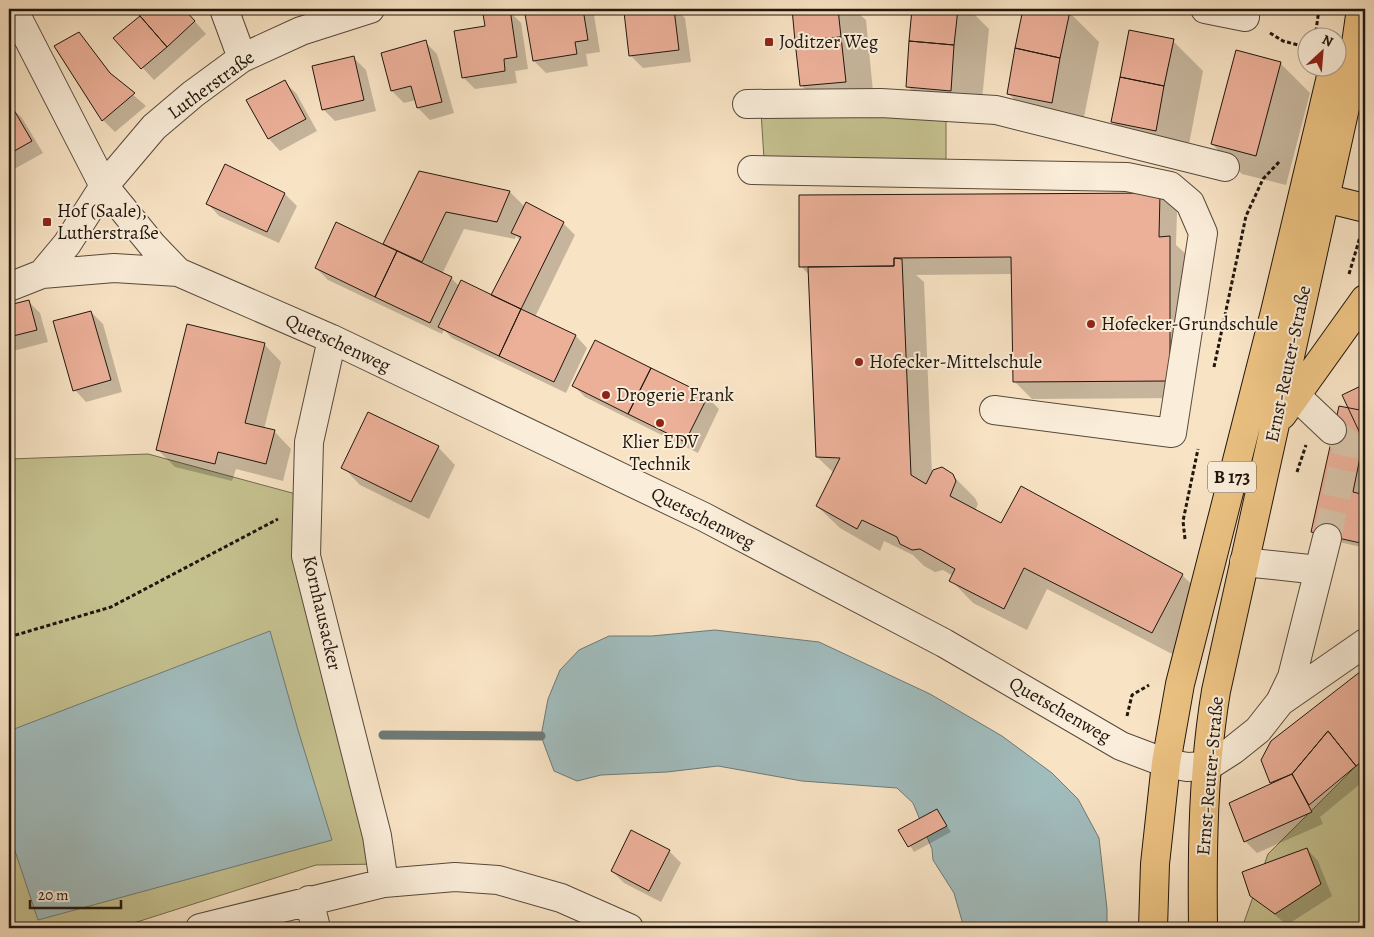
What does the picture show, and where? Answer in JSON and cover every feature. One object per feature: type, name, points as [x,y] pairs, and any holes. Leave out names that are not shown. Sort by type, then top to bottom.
[{"type":"main road","points":[[1344,28],[1350,9]]},
{"type":"main road","name":"Ernst-Reuter-Straße","points":[[1153,928],[1155,864],[1166,763],[1184,666],[1275,312],[1350,85],[1361,9]]},
{"type":"main road","name":"Ernst-Reuter-Straße","points":[[1203,928],[1204,824],[1210,730],[1216,691],[1276,422],[1332,78]]},
{"type":"main road","points":[[1314,195],[1364,218]]},
{"type":"main road","points":[[1276,422],[1296,396],[1356,290]]},
{"type":"street","points":[[13,9],[104,186],[153,246],[178,272]]},
{"type":"street","points":[[224,9],[242,58]]},
{"type":"street","name":"Lutherstraße","points":[[9,287],[42,274],[67,244],[104,186],[154,128],[242,58],[301,31],[370,9]]},
{"type":"street","points":[[1205,9],[1245,17]]},
{"type":"street","points":[[747,104],[881,103],[996,110],[1225,167]]},
{"type":"street","points":[[752,170],[1128,177],[1170,186],[1190,203],[1203,233],[1172,433],[994,410]]},
{"type":"street","name":"Quetschenweg","points":[[42,274],[114,268],[178,272],[332,339],[704,517],[944,642],[1121,746],[1166,763],[1187,767],[1208,766]]},
{"type":"street","name":"Kornhausacker","points":[[332,339],[308,442],[306,556],[377,836],[384,883]]},
{"type":"street","points":[[1296,396],[1324,422]]},
{"type":"street","points":[[1208,766],[1233,750],[1258,730],[1280,702],[1292,676],[1327,538]]},
{"type":"street","points":[[1244,562],[1319,570]]},
{"type":"street","points":[[1280,702],[1365,643]]},
{"type":"street","points":[[200,928],[384,883],[455,877],[498,880],[561,898],[629,928]]},
{"type":"street","points":[[309,900],[316,928]]},
{"type":"path","points":[[1316,28],[1319,9]]},
{"type":"path","points":[[1245,17],[1283,41],[1296,44]]},
{"type":"path","points":[[1214,368],[1246,216],[1263,179],[1281,161]]},
{"type":"path","points":[[1356,290],[1364,218]]},
{"type":"path","points":[[1296,476],[1324,422]]},
{"type":"path","points":[[1185,540],[1183,521],[1198,445]]},
{"type":"path","points":[[9,638],[111,607],[307,504]]},
{"type":"path","points":[[1121,746],[1132,695],[1156,679]]},
{"type":"shaded area","points":[[946,107],[946,165],[764,159],[761,112]]},
{"type":"shaded area","points":[[148,454],[307,497],[381,864],[316,865],[118,928],[9,928],[9,459]]},
{"type":"shaded area","points":[[1365,757],[1365,928],[1242,928],[1268,854]]},
{"type":"water","points":[[715,630],[819,642],[930,694],[1002,736],[1052,773],[1078,799],[1099,838],[1107,909],[1107,928],[964,928],[954,893],[933,860],[932,849],[913,803],[897,788],[802,781],[718,766],[667,772],[601,775],[577,781],[554,771],[541,736],[548,699],[560,670],[579,650],[609,636],[652,636]]},
{"type":"water","points":[[270,631],[332,840],[38,920],[9,833],[9,731]]},
{"type":"building","points":[[134,9],[184,9],[195,21],[167,47]]},
{"type":"building","points":[[510,9],[517,57],[504,59],[505,71],[462,78],[454,31],[485,26],[483,14]]},
{"type":"building","points":[[556,9],[583,9],[588,40],[575,42],[577,54],[533,61],[525,14]]},
{"type":"building","points":[[648,9],[674,9],[679,50],[629,56],[624,12]]},
{"type":"building","points":[[792,9],[838,9],[841,37],[795,41]]},
{"type":"building","points":[[912,9],[958,9],[954,45],[909,41]]},
{"type":"building","points":[[1023,9],[1070,11],[1060,58],[1015,48]]},
{"type":"building","points":[[140,16],[167,47],[141,69],[113,38]]},
{"type":"building","points":[[1129,30],[1174,39],[1164,86],[1120,77]]},
{"type":"building","points":[[79,32],[110,73],[135,93],[102,121],[54,46]]},
{"type":"building","points":[[841,37],[846,82],[800,86],[795,41]]},
{"type":"building","points":[[426,40],[442,102],[417,108],[411,86],[391,91],[381,53]]},
{"type":"building","points":[[909,41],[954,45],[951,91],[906,87]]},
{"type":"building","points":[[1015,48],[1060,58],[1052,103],[1007,94]]},
{"type":"building","points":[[1236,50],[1281,62],[1256,156],[1211,144]]},
{"type":"building","points":[[354,56],[364,100],[322,110],[312,66]]},
{"type":"building","points":[[1120,77],[1164,86],[1156,131],[1111,122]]},
{"type":"building","points":[[285,80],[306,119],[268,139],[246,100]]},
{"type":"building","points":[[11,105],[32,141],[9,154],[9,106]]},
{"type":"building","points":[[225,164],[285,193],[267,232],[206,204]]},
{"type":"building","points":[[419,171],[510,191],[497,222],[446,212],[422,262],[383,244]]},
{"type":"building","name":"Hofecker-Grundschule","points":[[1160,193],[1159,237],[1170,236],[1170,381],[1013,382],[1011,257],[894,258],[894,266],[799,267],[799,195]]},
{"type":"building","points":[[526,202],[564,222],[521,309],[491,295],[521,237],[511,233]]},
{"type":"building","points":[[336,222],[397,251],[375,297],[315,268]]},
{"type":"building","points":[[397,251],[452,277],[430,323],[375,297]]},
{"type":"building","name":"Hofecker-Mittelschule","points":[[894,258],[902,259],[911,475],[926,484],[933,470],[942,467],[953,474],[956,481],[950,496],[1001,523],[1021,486],[1183,574],[1152,633],[1024,568],[1004,609],[949,581],[955,569],[920,549],[912,550],[900,544],[897,537],[862,520],[857,529],[816,506],[840,458],[816,457],[808,267],[894,266]]},
{"type":"building","points":[[461,280],[521,309],[499,356],[438,327]]},
{"type":"building","points":[[29,300],[37,330],[9,337],[9,305]]},
{"type":"building","points":[[521,309],[576,335],[554,382],[499,356]]},
{"type":"building","points":[[91,311],[111,380],[73,391],[53,321]]},
{"type":"building","points":[[187,324],[265,343],[245,423],[275,430],[266,464],[218,452],[215,464],[156,450]]},
{"type":"building","points":[[595,340],[651,368],[628,414],[572,386]]},
{"type":"building","points":[[651,368],[708,396],[685,442],[628,414]]},
{"type":"building","points":[[1365,384],[1365,444],[1342,395]]},
{"type":"building","points":[[1339,406],[1365,411],[1365,433],[1353,492],[1365,495],[1365,544],[1311,532]]},
{"type":"building","points":[[368,412],[439,446],[411,502],[341,468]]},
{"type":"building","points":[[1365,668],[1365,759],[1356,766],[1328,731],[1292,774],[1270,783],[1261,760],[1271,741]]},
{"type":"building","points":[[1328,731],[1356,766],[1309,805],[1292,774]]},
{"type":"building","points":[[1292,774],[1312,812],[1244,842],[1229,803]]},
{"type":"building","points":[[937,809],[947,826],[908,847],[898,830]]},
{"type":"building","points":[[631,830],[670,850],[649,891],[611,871]]},
{"type":"building","points":[[1307,848],[1321,884],[1275,914],[1250,896],[1242,872]]},
{"type":"waterway","points":[[383,735],[541,736]]},
{"type":"tunnel","points":[[1327,538],[1348,444],[1332,430]]},
{"type":"place","name":"Joditzer Weg","points":[[769,42]]},
{"type":"place","name":"Hof (Saale), Lutherstraße","points":[[47,222]]},
{"type":"place","name":"Hofecker-Grundschule","points":[[1091,324]]},
{"type":"place","name":"Hofecker-Mittelschule","points":[[859,362]]},
{"type":"place","name":"Drogerie Frank","points":[[606,395]]},
{"type":"place","name":"Klier EDV Technik","points":[[660,423]]}]
